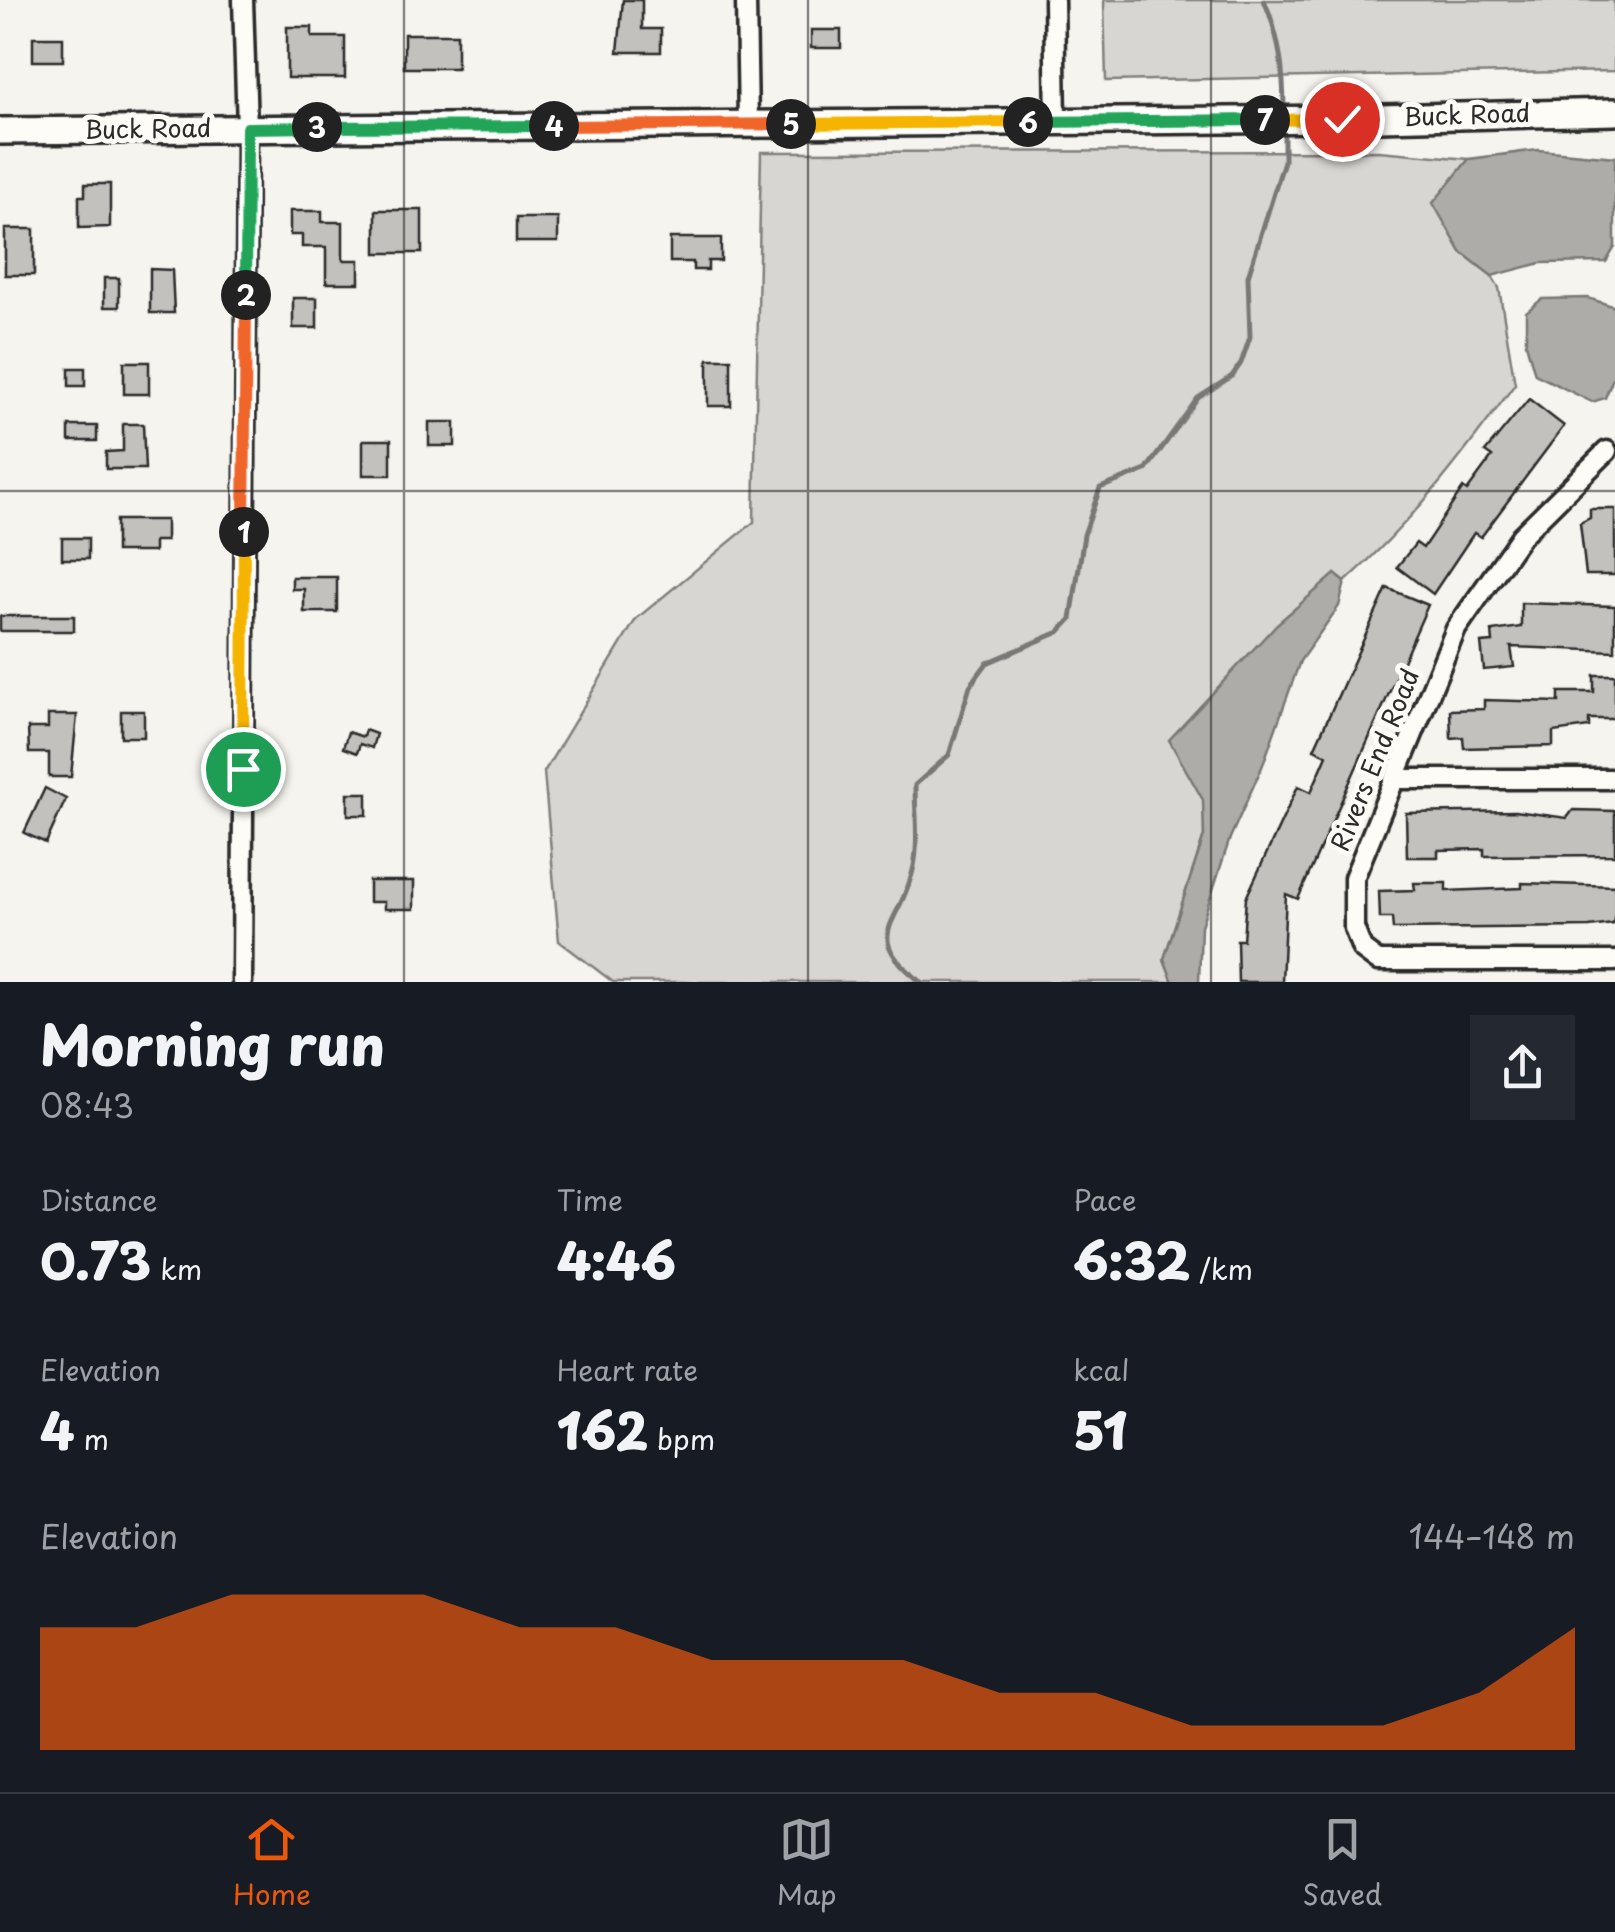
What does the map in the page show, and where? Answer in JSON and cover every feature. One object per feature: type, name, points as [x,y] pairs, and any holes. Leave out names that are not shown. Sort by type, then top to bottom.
[{"type":"street","points":[[242,982],[247,128],[243,0]]},
{"type":"street","points":[[746,0],[748,124]]},
{"type":"street","points":[[1054,0],[1056,122]]},
{"type":"street","name":"Buck Road","points":[[0,131],[1342,119],[1615,112]]},
{"type":"street","name":"Rivers End Road","points":[[1607,450],[1521,536],[1456,629],[1354,878],[1354,928],[1362,949],[1378,961],[1615,960]]},
{"type":"street","points":[[1394,779],[1611,779]]},
{"type":"shaded area","points":[[1104,0],[1614,0],[1614,71],[1106,81]]},
{"type":"shaded area","points":[[1538,150],[1615,157],[1615,247],[1606,262],[1541,263],[1492,276],[1461,252],[1433,203],[1469,159]]},
{"type":"shaded area","points":[[1379,151],[1469,159],[1434,203],[1461,252],[1492,276],[1499,288],[1515,384],[1393,536],[1345,582],[1335,574],[1170,740],[1204,800],[1204,836],[1164,959],[1173,982],[613,982],[559,941],[544,772],[636,619],[754,522],[761,152]]},
{"type":"shaded area","points":[[1588,298],[1615,307],[1614,376],[1605,398],[1592,402],[1535,374],[1526,343],[1526,312],[1542,299]]},
{"type":"shaded area","points":[[1335,574],[1345,582],[1339,606],[1300,661],[1262,767],[1230,838],[1201,926],[1199,982],[1173,982],[1164,959],[1204,836],[1203,800],[1169,740],[1277,624]]},
{"type":"building","points":[[623,0],[642,0],[642,29],[661,29],[661,52],[618,52]]},
{"type":"building","points":[[287,27],[312,27],[312,37],[345,37],[345,78],[287,78]]},
{"type":"building","points":[[811,30],[841,30],[841,48],[811,48]]},
{"type":"building","points":[[404,34],[457,34],[457,68],[404,68]]},
{"type":"building","points":[[33,37],[63,37],[63,61],[33,61]]},
{"type":"building","points":[[85,184],[110,184],[110,227],[79,228],[79,196],[85,196]]},
{"type":"building","points":[[376,210],[422,210],[422,253],[376,253]]},
{"type":"building","points":[[290,211],[322,211],[322,222],[343,222],[343,260],[359,260],[359,283],[326,283],[326,247],[302,247],[302,235],[290,235]]},
{"type":"building","points":[[516,218],[558,218],[558,242],[516,242]]},
{"type":"building","points":[[5,229],[34,229],[34,275],[5,275]]},
{"type":"building","points":[[670,238],[721,238],[721,261],[708,261],[708,270],[693,270],[693,262],[670,262]]},
{"type":"building","points":[[150,269],[172,270],[174,313],[150,313]]},
{"type":"building","points":[[104,278],[119,278],[119,307],[104,307]]},
{"type":"building","points":[[293,298],[317,298],[317,328],[293,328]]},
{"type":"building","points":[[708,359],[731,359],[731,406],[708,406]]},
{"type":"building","points":[[124,362],[149,362],[149,394],[124,394]]},
{"type":"building","points":[[69,368],[85,368],[85,386],[69,386]]},
{"type":"building","points":[[1529,399],[1564,426],[1481,537],[1474,533],[1433,594],[1397,567],[1416,543],[1423,548],[1463,488],[1467,491],[1492,457],[1485,452]]},
{"type":"building","points":[[429,422],[455,422],[455,446],[429,446]]},
{"type":"building","points":[[123,424],[143,424],[145,469],[106,469],[106,452],[123,451]]},
{"type":"building","points":[[69,426],[97,426],[97,441],[69,441]]},
{"type":"building","points":[[363,440],[391,440],[391,475],[363,475]]},
{"type":"building","points":[[1590,509],[1615,509],[1615,575],[1586,575],[1580,523],[1590,518]]},
{"type":"building","points":[[116,520],[166,520],[166,541],[154,541],[154,552],[116,552]]},
{"type":"building","points":[[62,538],[88,538],[88,559],[62,559]]},
{"type":"building","points":[[292,577],[337,577],[337,612],[304,612],[304,589],[292,589]]},
{"type":"building","points":[[1387,588],[1428,605],[1298,899],[1286,894],[1282,982],[1238,982],[1237,940],[1243,940],[1246,898],[1298,786],[1311,792],[1327,755],[1314,749]]},
{"type":"building","points":[[1521,603],[1615,606],[1615,651],[1511,647],[1514,667],[1484,670],[1481,643],[1493,642],[1492,631],[1521,627]]},
{"type":"building","points":[[0,616],[74,616],[74,631],[0,631]]},
{"type":"building","points":[[1594,675],[1615,675],[1615,719],[1589,719],[1589,727],[1553,732],[1553,746],[1464,748],[1463,737],[1451,738],[1450,710],[1484,709],[1484,700],[1559,702],[1559,692],[1594,692]]},
{"type":"building","points":[[121,711],[144,711],[144,737],[121,737]]},
{"type":"building","points":[[48,715],[77,715],[71,777],[49,777],[49,753],[29,753],[28,728],[48,728]]},
{"type":"building","points":[[365,730],[376,734],[372,748],[360,744],[357,753],[343,748],[348,732],[363,737]]},
{"type":"building","points":[[45,788],[66,799],[46,843],[24,833]]},
{"type":"building","points":[[348,793],[367,793],[367,815],[348,815]]},
{"type":"building","points":[[1573,810],[1615,811],[1615,855],[1484,856],[1484,849],[1438,850],[1438,857],[1407,857],[1406,813],[1515,811],[1567,818]]},
{"type":"building","points":[[369,881],[414,881],[414,909],[384,909],[384,902],[369,902]]},
{"type":"building","points":[[1414,883],[1446,883],[1446,891],[1522,888],[1522,883],[1615,886],[1615,914],[1613,924],[1589,927],[1393,929],[1392,918],[1380,918],[1379,891],[1415,890]]},
{"type":"waterway","points":[[1264,0],[1280,55],[1284,112]]},
{"type":"waterway","points":[[921,982],[902,965],[888,940],[889,928],[914,866],[915,785],[949,755],[970,686],[987,663],[1059,632],[1071,619],[1084,535],[1100,488],[1146,470],[1198,398],[1232,376],[1241,363],[1250,337],[1248,276],[1284,161],[1284,128]]},
{"type":"route","points":[[243,769],[247,128],[1342,119]]}]
